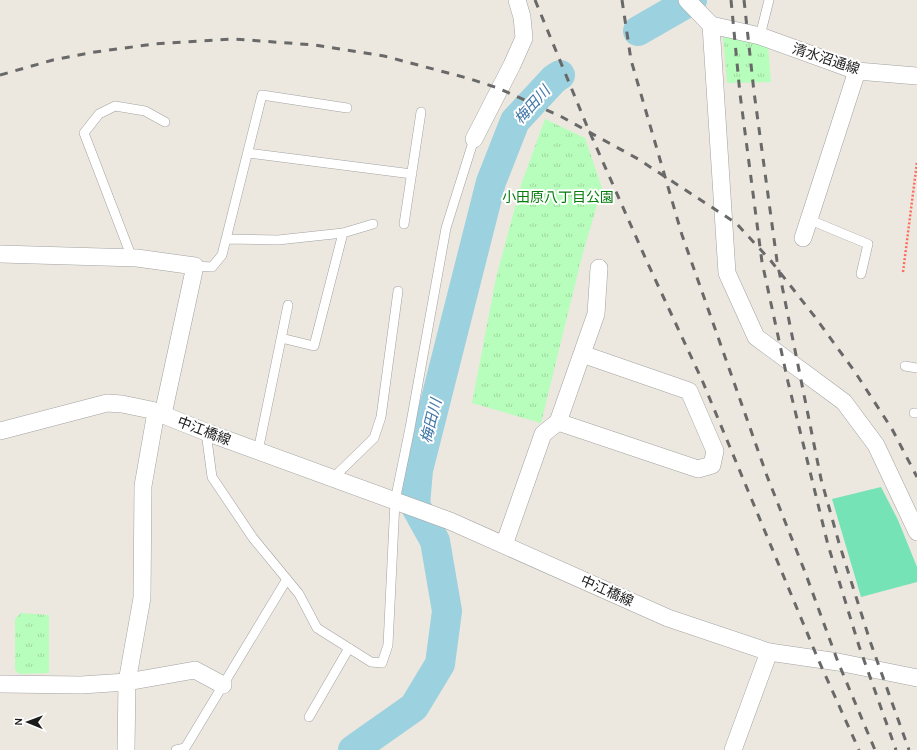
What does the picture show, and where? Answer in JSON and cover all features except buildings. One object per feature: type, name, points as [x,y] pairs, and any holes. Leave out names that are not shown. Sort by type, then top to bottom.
[{"type":"street","points":[[474,139],[512,65],[524,38],[522,16],[517,0]]},
{"type":"street","points":[[687,0],[706,20],[727,273],[756,337],[844,402],[876,445],[917,532]]},
{"type":"street","name":"清水沼通線","points":[[706,20],[760,36],[857,71],[917,76]]},
{"type":"street","points":[[803,238],[857,71]]},
{"type":"street","points":[[0,254],[132,258],[195,266],[159,413],[143,486],[142,598],[127,682],[126,750]]},
{"type":"street","points":[[504,545],[543,434],[558,422],[596,314],[599,268]]},
{"type":"street","points":[[558,422],[698,469],[712,465],[715,451],[688,391],[582,354]]},
{"type":"street","name":"中江橋線","points":[[0,431],[107,403],[122,404],[159,413],[206,432],[450,521],[668,618],[769,652],[838,662],[917,678]]},
{"type":"street","points":[[733,750],[769,652]]},
{"type":"street","points":[[0,684],[81,685],[127,682],[195,670],[223,685]]},
{"type":"lane","points":[[760,36],[769,0]]},
{"type":"lane","points":[[195,266],[212,267],[222,255],[262,94],[347,108]]},
{"type":"lane","points":[[132,258],[84,133],[100,114],[115,106],[145,111],[165,122]]},
{"type":"lane","points":[[404,224],[421,112]]},
{"type":"lane","points":[[206,432],[212,477],[253,538],[300,594],[317,628],[371,662],[382,663],[388,645],[399,502],[410,428],[446,228],[474,139]]},
{"type":"lane","points":[[248,153],[412,174]]},
{"type":"lane","points":[[810,220],[868,244],[861,274]]},
{"type":"lane","points":[[226,239],[278,240],[343,233],[373,224]]},
{"type":"lane","points":[[282,338],[314,346],[343,233]]},
{"type":"lane","points":[[333,478],[374,438],[381,417],[398,292]]},
{"type":"lane","points":[[258,451],[288,305]]},
{"type":"lane","points":[[906,366],[917,368]]},
{"type":"lane","points":[[176,750],[185,748],[287,579]]},
{"type":"lane","points":[[309,716],[349,648]]},
{"type":"path","points":[[904,272],[917,162]]},
{"type":"green space","points":[[723,36],[768,45],[771,82],[727,83]]},
{"type":"green space","name":"小田原八丁目公園","points":[[545,119],[585,138],[602,188],[582,256],[541,423],[472,403],[496,278],[521,185]]},
{"type":"green space","points":[[881,487],[898,520],[917,567],[917,582],[861,597],[832,499]]},
{"type":"green space","points":[[21,613],[49,615],[49,673],[19,674],[15,670],[15,619]]},
{"type":"waterway","name":"梅田川","points":[[638,31],[692,0]]},
{"type":"waterway","name":"梅田川","points":[[353,750],[414,707],[440,664],[447,611],[435,541],[415,505],[418,470],[491,182],[515,121],[554,79],[560,75]]},
{"type":"railway","points":[[535,0],[587,126],[648,264],[702,380],[818,659],[859,750]]},
{"type":"railway","points":[[622,0],[631,60],[682,235],[767,476],[805,572],[838,662],[875,750]]},
{"type":"railway","points":[[731,0],[740,94],[762,262],[788,382],[828,545],[859,646],[896,750]]},
{"type":"railway","points":[[744,0],[754,92],[777,261],[821,479],[839,543],[870,641],[909,750]]},
{"type":"railway","points":[[0,75],[53,60],[95,52],[154,44],[234,39],[315,45],[384,56],[467,78],[498,88],[562,117],[638,159],[736,223],[771,261],[815,317],[855,372],[892,429],[917,477]]}]
